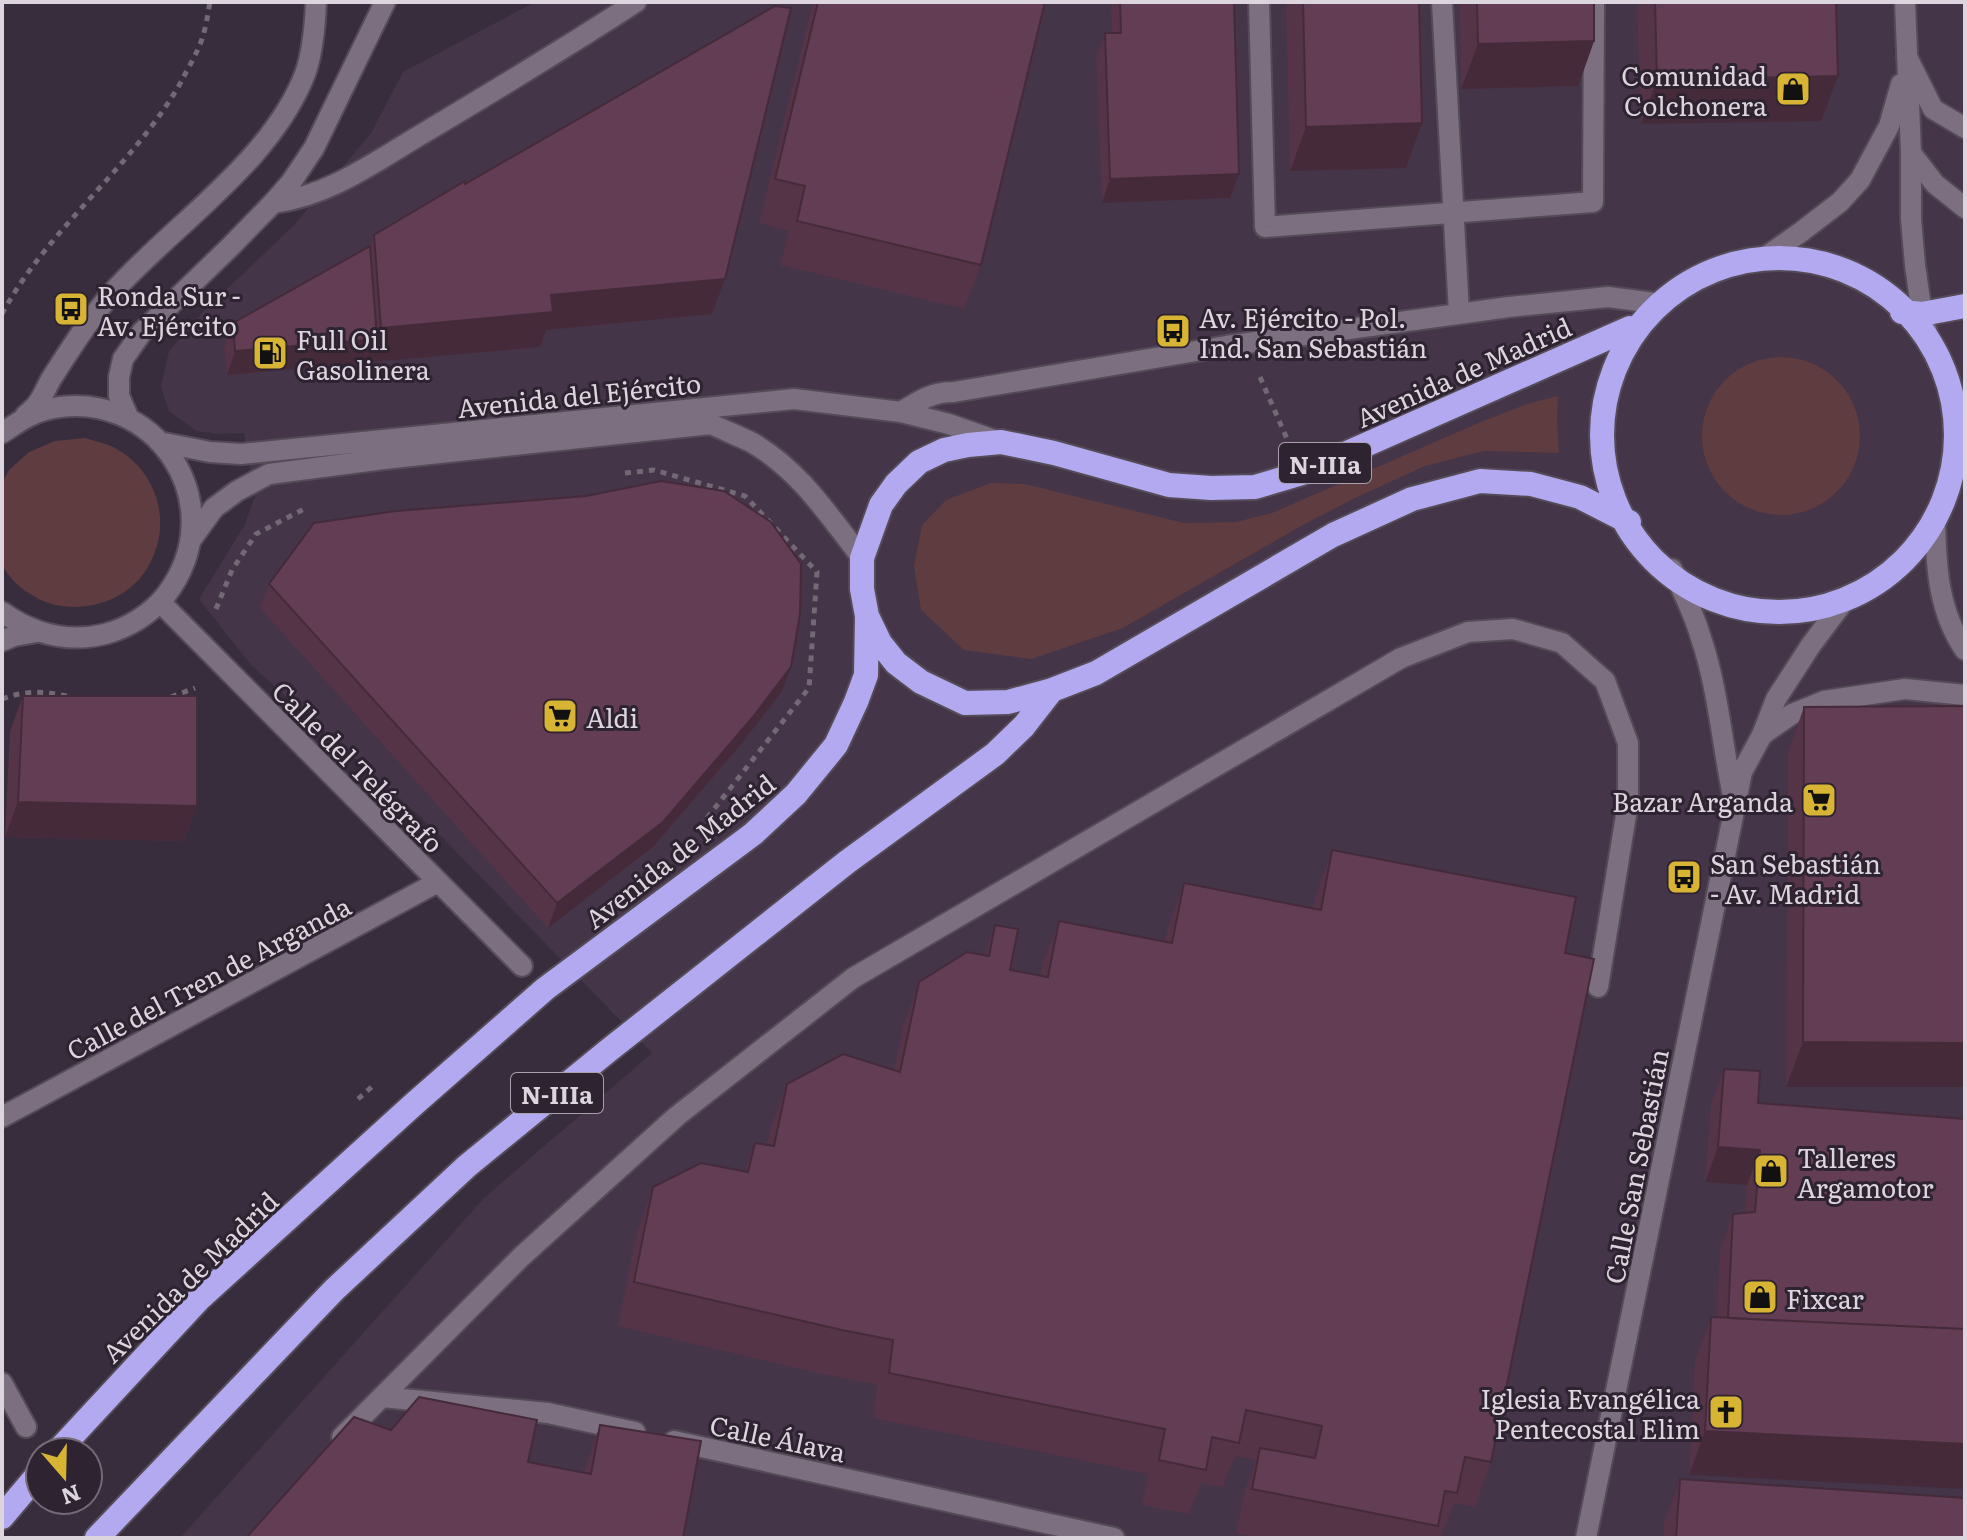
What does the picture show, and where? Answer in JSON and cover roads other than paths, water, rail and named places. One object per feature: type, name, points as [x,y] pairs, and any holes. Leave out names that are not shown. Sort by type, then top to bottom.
[{"type":"highway","name":"N-IIIa","points":[[1764,258],[1812,261],[1852,273],[1912,313],[1945,379],[1960,449],[1935,520],[1911,560],[1869,591],[1841,605],[1793,614],[1748,611],[1716,600],[1689,585],[1648,546],[1629,522],[1612,487],[1604,456],[1603,428],[1612,365],[1630,328],[1655,303],[1687,281],[1723,266],[1764,258]]},
{"type":"highway","points":[[1912,313],[1965,306]]},
{"type":"highway","name":"Avenida de Madrid","points":[[72,1436],[199,1299],[414,1104],[545,989],[753,834],[796,794],[836,745],[856,702],[866,675],[867,616],[862,589],[862,558],[881,505],[896,484],[919,462],[944,450],[1001,442],[1054,453],[1169,485],[1255,487],[1302,473],[1630,328]]},
{"type":"highway","name":"N-IIIa","points":[[867,616],[880,643],[896,663],[921,682],[965,703],[1008,702],[1096,673],[1333,535],[1412,499],[1480,481],[1531,484],[1580,497],[1629,522]]},
{"type":"highway","name":"N-IIIa","points":[[97,1538],[334,1290],[467,1166],[847,862],[995,754],[1024,726],[1052,690]]},
{"type":"highway","points":[[2,1517],[24,1491]]},
{"type":"main road","points":[[23,419],[38,403],[75,342],[111,294],[245,164],[273,129],[305,74],[316,2]]},
{"type":"main road","points":[[129,419],[119,396],[123,359],[142,332],[292,181],[314,148],[385,2]]},
{"type":"main road","points":[[273,203],[295,200],[337,184],[521,76],[636,2]]},
{"type":"main road","points":[[1259,2],[1265,227],[1593,202],[1594,2]]},
{"type":"main road","points":[[1442,2],[1459,313]]},
{"type":"main road","points":[[1905,2],[1915,265],[1912,313]]},
{"type":"main road","points":[[1907,57],[1933,109],[1965,128]]},
{"type":"main road","points":[[1764,258],[1840,202],[1860,180],[1889,126],[1907,57]]},
{"type":"main road","points":[[1911,153],[1935,184],[1965,208]]},
{"type":"main road","points":[[901,412],[940,392],[1226,346],[1459,313],[1608,297],[1655,303]]},
{"type":"main road","name":"Avenida del Ejército","points":[[159,442],[210,452],[241,454],[794,399],[901,412],[1001,442]]},
{"type":"main road","points":[[2,433],[23,419],[65,407],[109,411],[129,419],[146,429],[177,464],[188,489],[192,515],[185,564],[174,584],[160,602],[117,631],[90,637],[63,637],[37,632],[2,612]]},
{"type":"main road","name":"Avenida del Ejército","points":[[190,541],[214,508],[269,474],[711,424],[751,443],[778,461],[807,488],[862,558]]},
{"type":"main road","points":[[1935,520],[1940,592],[1952,628],[1965,650]]},
{"type":"main road","points":[[1672,569],[1702,638],[1735,804]]},
{"type":"main road","name":"Calle del Telégrafo","points":[[160,602],[522,966]]},
{"type":"main road","name":"Calle San Sebastián","points":[[1586,1538],[1742,772],[1762,735],[1776,699],[1841,605]]},
{"type":"main road","points":[[326,1453],[521,1257],[677,1116],[853,978],[1401,658],[1468,632],[1513,629],[1562,643],[1605,681],[1628,743],[1628,803],[1598,987]]},
{"type":"main road","points":[[2,641],[37,632]]},
{"type":"main road","points":[[1762,735],[1792,714],[1824,701],[1905,689],[1965,695]]},
{"type":"main road","name":"Calle del Tren de Arganda","points":[[2,1117],[438,882]]},
{"type":"main road","points":[[2,1383],[26,1427]]},
{"type":"main road","name":"Calle Álava","points":[[382,1397],[548,1413],[1114,1538]]},
{"type":"place","name":"Comunidad Colchonera","points":[[1793,89]]},
{"type":"place","name":"Ronda Sur - Av. Ejército","points":[[71,309]]},
{"type":"place","name":"Av. Ejército - Pol. Ind. San Sebastián","points":[[1173,331]]},
{"type":"place","name":"Full Oil Gasolinera","points":[[270,353]]},
{"type":"place","name":"Aldi","points":[[560,716]]},
{"type":"place","name":"Bazar Arganda","points":[[1819,800]]},
{"type":"place","name":"San Sebastián - Av. Madrid","points":[[1684,877]]},
{"type":"place","name":"Talleres Argamotor","points":[[1771,1171]]},
{"type":"place","name":"Fixcar","points":[[1760,1297]]},
{"type":"place","name":"Iglesia Evangélica Pentecostal Elim","points":[[1726,1412]]}]
